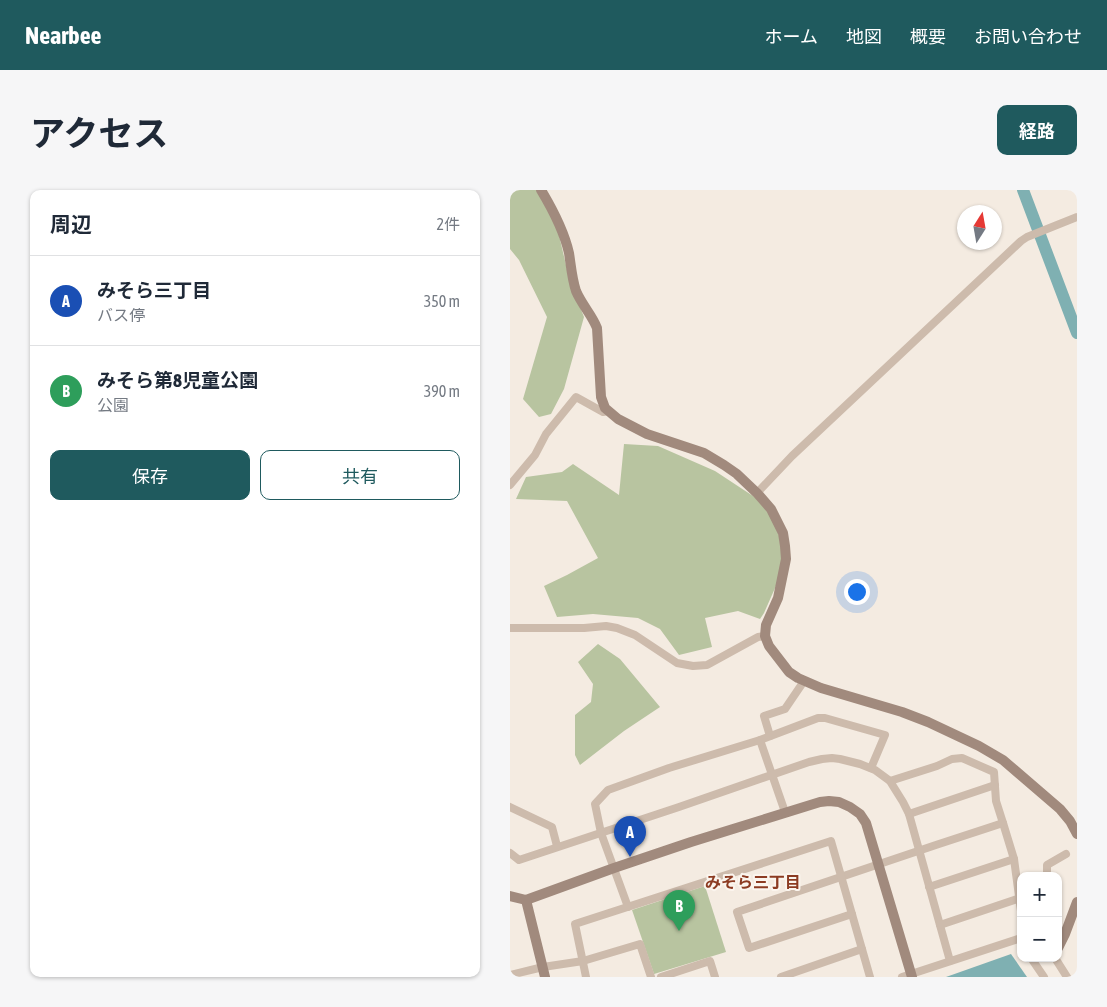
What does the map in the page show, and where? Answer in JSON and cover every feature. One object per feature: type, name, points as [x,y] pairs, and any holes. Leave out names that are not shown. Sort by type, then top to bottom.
[{"type":"street","points":[[541,190],[557,219],[565,240],[577,294],[597,328],[601,397],[605,408],[618,419],[647,434],[704,454],[724,465],[758,492],[778,521],[786,546],[786,559],[778,598],[766,625],[765,636],[769,646],[789,672],[821,688],[902,712],[928,722],[1004,760],[1060,809],[1070,821],[1077,834]]},
{"type":"street","points":[[758,492],[792,456],[1021,242],[1077,217]]},
{"type":"street","points":[[510,485],[535,455],[546,434],[576,397],[603,412],[608,411]]},
{"type":"street","points":[[510,628],[584,628],[606,626],[617,628],[635,635],[677,663],[692,666],[707,665],[758,637],[765,636]]},
{"type":"street","points":[[770,736],[764,716],[786,709],[804,681]]},
{"type":"street","points":[[628,907],[601,833],[595,804],[608,790],[669,768],[760,740],[818,718],[834,720],[885,735],[871,768]]},
{"type":"street","points":[[760,740],[785,812]]},
{"type":"street","points":[[510,853],[519,860],[809,762],[832,758],[849,761],[871,768],[890,782],[909,814],[950,960]]},
{"type":"street","points":[[890,782],[952,759],[962,758],[994,772],[996,801],[1014,859],[1017,878]]},
{"type":"street","points":[[909,814],[995,786]]},
{"type":"street","points":[[510,896],[526,900],[614,868],[785,812],[829,801],[840,802],[850,807],[860,814],[866,823],[909,976],[950,960],[1017,941]]},
{"type":"street","points":[[510,807],[552,827],[557,846]]},
{"type":"street","points":[[852,914],[749,948],[737,912],[918,850],[1003,824]]},
{"type":"street","points":[[586,977],[575,924],[831,841],[870,977]]},
{"type":"street","points":[[1047,872],[1048,865],[1066,854]]},
{"type":"street","points":[[929,886],[1014,859]]},
{"type":"street","points":[[940,925],[1017,899]]},
{"type":"street","points":[[526,900],[544,972]]},
{"type":"street","points":[[1062,933],[1077,902]]},
{"type":"street","points":[[510,975],[544,972],[640,944],[650,977]]},
{"type":"street","points":[[781,977],[862,949]]},
{"type":"street","points":[[661,977],[710,961],[715,977]]},
{"type":"street","points":[[1034,962],[1044,977]]},
{"type":"street","points":[[1058,962],[1067,977]]},
{"type":"green space","points":[[510,190],[539,190],[558,231],[570,282],[584,317],[564,389],[551,414],[539,417],[523,399],[547,317],[519,260],[510,249]]},
{"type":"green space","points":[[624,444],[658,446],[715,471],[765,504],[776,522],[783,555],[779,579],[760,619],[738,611],[705,618],[712,647],[679,655],[660,629],[638,618],[593,614],[557,617],[544,586],[598,558],[567,501],[516,499],[526,477],[562,472],[573,464],[619,495]]},
{"type":"green space","points":[[598,644],[620,659],[660,707],[624,731],[580,765],[575,755],[575,715],[591,702],[593,684],[578,662]]},
{"type":"green space","points":[[705,886],[726,952],[654,974],[632,910]]},
{"type":"water","points":[[1011,954],[1027,977],[946,977]]},
{"type":"waterway","points":[[1023,190],[1077,333]]},
{"type":"place","name":"みそら三丁目","points":[[630,857]]},
{"type":"place","name":"みそら第8児童公園","points":[[679,931]]},
{"type":"district","name":"みそら三丁目","points":[[753,882]]}]
